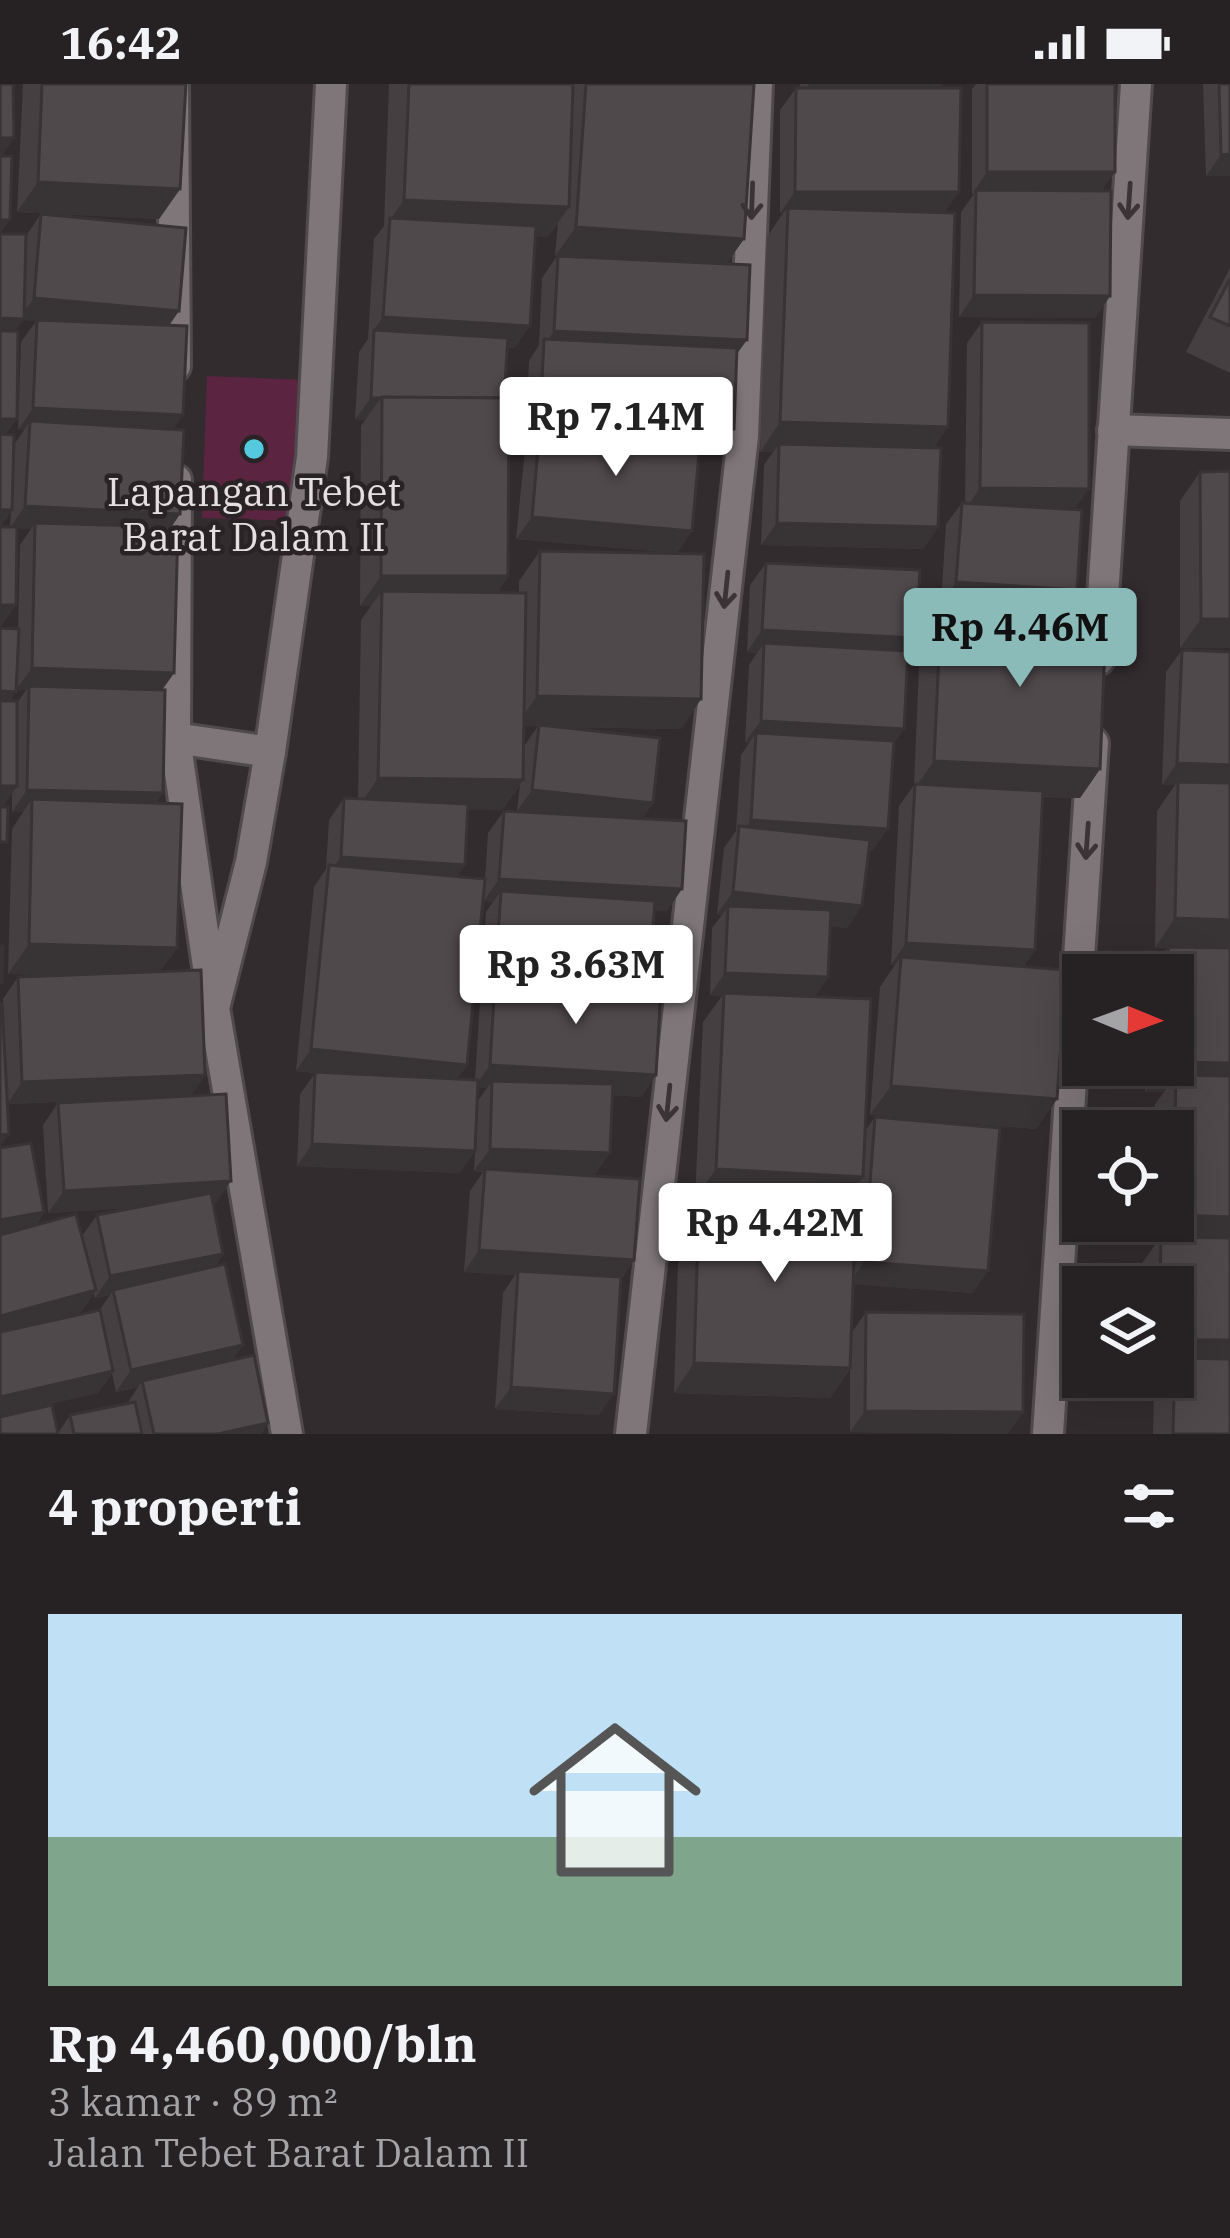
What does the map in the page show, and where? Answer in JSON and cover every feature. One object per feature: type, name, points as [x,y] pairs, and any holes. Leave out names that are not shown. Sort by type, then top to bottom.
[{"type":"street","points":[[172,84],[175,387]]},
{"type":"street","points":[[214,1008],[250,862],[270,752],[312,458],[331,84]]},
{"type":"street","points":[[631,1434],[743,436],[757,84]]},
{"type":"street","points":[[1048,1434],[1136,84]]},
{"type":"street","points":[[1114,430],[1230,434]]},
{"type":"street","points":[[176,457],[175,738],[214,1008],[286,1434]]},
{"type":"street","points":[[175,738],[270,752]]},
{"type":"shaded area","name":"Lapangan Tebet Barat Dalam II","points":[[207,376],[307,380],[302,521],[202,518]]},
{"type":"building","points":[[0,84],[13,84],[14,138],[0,138]]},
{"type":"building","points":[[42,84],[186,84],[180,189],[38,182]]},
{"type":"building","points":[[409,84],[573,84],[569,207],[404,200]]},
{"type":"building","points":[[586,84],[754,84],[744,239],[576,227]]},
{"type":"building","points":[[987,84],[1115,84],[1115,172],[987,172]]},
{"type":"building","points":[[1219,84],[1230,84],[1230,154],[1221,155]]},
{"type":"building","points":[[796,88],[961,88],[959,192],[795,192]]},
{"type":"building","points":[[0,156],[12,156],[10,220],[0,220]]},
{"type":"building","points":[[976,190],[1111,191],[1110,296],[974,295]]},
{"type":"building","points":[[788,208],[955,213],[948,427],[780,422]]},
{"type":"building","points":[[41,214],[186,228],[179,311],[34,298]]},
{"type":"building","points":[[390,218],[536,226],[530,326],[383,317]]},
{"type":"building","points":[[0,234],[26,234],[24,319],[0,318]]},
{"type":"building","points":[[558,256],[750,265],[747,340],[554,331]]},
{"type":"building","points":[[1230,279],[1230,326],[1210,317]]},
{"type":"building","points":[[37,320],[187,326],[183,415],[33,408]]},
{"type":"building","points":[[982,322],[1089,323],[1089,489],[980,488]]},
{"type":"building","points":[[374,330],[508,338],[504,398],[371,398]]},
{"type":"building","points":[[0,331],[18,331],[17,419],[0,419]]},
{"type":"building","points":[[544,339],[737,348],[734,429],[540,421]]},
{"type":"building","points":[[382,397],[509,398],[508,576],[381,576]]},
{"type":"building","points":[[30,421],[184,430],[180,514],[25,506]]},
{"type":"building","points":[[540,427],[700,442],[692,531],[532,517]]},
{"type":"building","points":[[0,434],[14,435],[12,510],[0,510]]},
{"type":"building","points":[[779,444],[941,448],[938,527],[777,523]]},
{"type":"building","points":[[1230,471],[1230,619],[1201,619],[1200,472]]},
{"type":"building","points":[[962,503],[1082,510],[1077,590],[956,582]]},
{"type":"building","points":[[35,523],[178,527],[174,673],[32,668]]},
{"type":"building","points":[[0,527],[17,527],[16,605],[0,605]]},
{"type":"building","points":[[540,551],[704,554],[701,699],[537,696]]},
{"type":"building","points":[[766,563],[920,570],[916,638],[762,630]]},
{"type":"building","points":[[382,591],[526,593],[523,780],[378,778]]},
{"type":"building","points":[[941,612],[1106,619],[1100,769],[934,761]]},
{"type":"building","points":[[0,628],[19,629],[16,692],[0,691]]},
{"type":"building","points":[[764,643],[908,651],[904,729],[761,721]]},
{"type":"building","points":[[1182,650],[1230,652],[1230,765],[1177,763]]},
{"type":"building","points":[[29,686],[165,690],[163,793],[27,790]]},
{"type":"building","points":[[0,701],[17,701],[17,786],[0,786]]},
{"type":"building","points":[[539,725],[660,738],[653,803],[532,790]]},
{"type":"building","points":[[756,733],[894,741],[888,829],[751,820]]},
{"type":"building","points":[[1178,782],[1230,783],[1230,920],[1175,918]]},
{"type":"building","points":[[915,784],[1043,791],[1035,950],[906,943]]},
{"type":"building","points":[[344,798],[468,804],[465,865],[341,857]]},
{"type":"building","points":[[32,799],[182,804],[177,948],[29,944]]},
{"type":"building","points":[[0,807],[8,807],[7,842],[0,842]]},
{"type":"building","points":[[504,811],[686,821],[682,889],[499,879]]},
{"type":"building","points":[[739,826],[870,840],[862,906],[733,892]]},
{"type":"building","points":[[329,865],[485,879],[467,1065],[311,1049]]},
{"type":"building","points":[[501,891],[655,901],[649,976],[496,966]]},
{"type":"building","points":[[728,906],[831,910],[828,977],[725,973]]},
{"type":"building","points":[[3,946],[2,983],[0,983]]},
{"type":"building","points":[[1168,947],[1230,948],[1230,1063],[1194,1062],[1194,954],[1168,954]]},
{"type":"building","points":[[901,957],[1062,970],[1057,1099],[891,1086]]},
{"type":"building","points":[[201,970],[205,1075],[22,1082],[18,977]]},
{"type":"building","points":[[495,980],[661,988],[656,1075],[490,1065]]},
{"type":"building","points":[[724,993],[871,999],[863,1177],[716,1169]]},
{"type":"building","points":[[0,1004],[9,1134],[0,1135]]},
{"type":"building","points":[[315,1072],[478,1080],[475,1151],[312,1144]]},
{"type":"building","points":[[1194,1075],[1230,1076],[1230,1217],[1194,1216],[1194,1110],[1175,1110],[1176,1086],[1194,1086]]},
{"type":"building","points":[[492,1081],[613,1084],[610,1153],[490,1149]]},
{"type":"building","points":[[226,1094],[231,1181],[64,1191],[58,1103]]},
{"type":"building","points":[[875,1117],[1000,1128],[988,1271],[864,1262]]},
{"type":"building","points":[[31,1143],[44,1212],[0,1220],[0,1148]]},
{"type":"building","points":[[485,1169],[640,1179],[634,1260],[479,1250]]},
{"type":"building","points":[[211,1193],[223,1254],[110,1276],[97,1215]]},
{"type":"building","points":[[699,1202],[856,1207],[850,1368],[694,1363]]},
{"type":"building","points":[[76,1214],[96,1290],[0,1316],[0,1235]]},
{"type":"building","points":[[1230,1238],[1230,1340],[1194,1340],[1194,1266],[1160,1266],[1161,1242]]},
{"type":"building","points":[[225,1264],[243,1345],[131,1370],[113,1290]]},
{"type":"building","points":[[518,1271],[621,1277],[614,1394],[511,1387]]},
{"type":"building","points":[[100,1310],[113,1371],[0,1397],[0,1332]]},
{"type":"building","points":[[866,1312],[1024,1314],[1023,1412],[865,1411]]},
{"type":"building","points":[[254,1355],[268,1423],[218,1434],[154,1434],[142,1381]]},
{"type":"building","points":[[1194,1358],[1230,1359],[1230,1434],[1173,1434],[1174,1398],[1194,1398]]},
{"type":"building","points":[[135,1402],[142,1434],[74,1434],[70,1415]]},
{"type":"building","points":[[52,1405],[58,1434],[0,1434],[0,1417]]},
{"type":"place","name":"Lapangan Tebet Barat Dalam II","points":[[254,449]]}]
